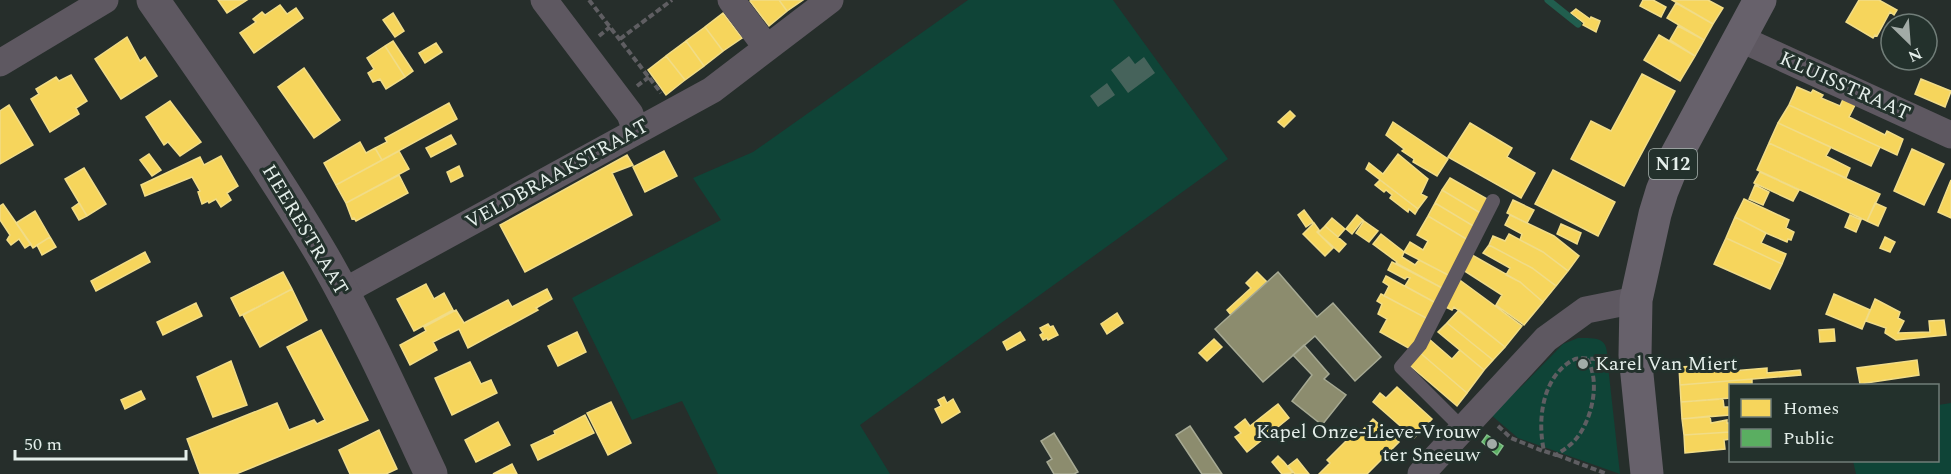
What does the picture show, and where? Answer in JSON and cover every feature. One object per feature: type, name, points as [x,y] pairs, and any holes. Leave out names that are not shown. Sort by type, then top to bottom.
[{"type":"main road","name":"N12","points":[[1647,474],[1635,355],[1636,300],[1662,190],[1677,154],[1760,0]]},
{"type":"street","points":[[0,63],[105,0]]},
{"type":"street","name":"HEERESTRAAT","points":[[153,0],[273,175],[343,292],[431,474]]},
{"type":"street","points":[[544,0],[630,114],[636,130]]},
{"type":"street","points":[[731,0],[767,48]]},
{"type":"street","name":"VELDBRAAKSTRAAT","points":[[343,292],[712,90],[830,0]]},
{"type":"street","name":"KLUISSTRAAT","points":[[1739,38],[1951,135]]},
{"type":"street","points":[[1435,471],[1462,428],[1563,324],[1586,310],[1636,300]]},
{"type":"lane","points":[[1462,428],[1401,367],[1420,345],[1494,201]]},
{"type":"path","points":[[590,0],[674,110]]},
{"type":"path","points":[[620,39],[672,0]]},
{"type":"path","points":[[1544,451],[1540,417],[1554,379],[1565,366],[1575,359],[1608,359]]},
{"type":"path","points":[[1556,455],[1576,439],[1586,422],[1594,384],[1591,365],[1587,359]]},
{"type":"path","points":[[1490,420],[1511,438],[1607,474]]},
{"type":"green space","points":[[968,0],[1113,0],[1228,159],[860,425],[890,474],[718,474],[682,401],[632,420],[572,298],[721,220],[693,178],[753,152]]},
{"type":"green space","points":[[1578,338],[1599,340],[1603,342],[1607,350],[1620,474],[1518,438],[1490,414],[1522,386],[1563,344]]},
{"type":"green space","points":[[1951,403],[1951,474],[1856,474],[1853,462],[1939,462],[1939,405]]},
{"type":"building: Homes","points":[[218,0],[247,0],[227,13]]},
{"type":"building: Homes","points":[[779,0],[787,11],[769,26],[750,1]]},
{"type":"building: Homes","points":[[779,0],[803,0],[787,11]]},
{"type":"building: Homes","points":[[1643,0],[1653,0],[1666,7],[1661,17],[1640,6]]},
{"type":"building: Homes","points":[[1672,0],[1708,0],[1723,8],[1713,24]]},
{"type":"building: Homes","points":[[1859,0],[1879,0],[1897,10],[1896,12],[1879,12],[1879,32],[1873,38],[1846,22]]},
{"type":"building: Homes","points":[[1676,3],[1713,24],[1704,40],[1667,18]]},
{"type":"building: Homes","points":[[280,5],[287,14],[296,8],[303,18],[254,53],[240,33],[256,22],[253,19],[262,12],[265,15]]},
{"type":"building: Homes","points":[[1576,9],[1590,19],[1591,17],[1600,21],[1596,32],[1583,25],[1584,23],[1571,13]]},
{"type":"building: Homes","points":[[393,13],[404,31],[395,37],[383,20]]},
{"type":"building: Homes","points":[[723,13],[742,38],[723,51],[705,27]]},
{"type":"building: Homes","points":[[1678,26],[1704,40],[1695,56],[1670,40]]},
{"type":"building: Homes","points":[[705,27],[723,51],[704,66],[686,41]]},
{"type":"building: Homes","points":[[1659,35],[1695,56],[1680,81],[1644,60]]},
{"type":"building: Homes","points":[[127,37],[140,61],[145,57],[157,76],[121,99],[95,59]]},
{"type":"building: Homes","points":[[393,41],[413,71],[405,77],[385,46]]},
{"type":"building: Homes","points":[[686,41],[704,66],[685,80],[666,56]]},
{"type":"building: Homes","points":[[436,43],[442,52],[425,63],[419,53]]},
{"type":"building: Homes","points":[[385,46],[405,77],[386,89],[380,79],[373,82],[368,73],[374,69],[367,58]]},
{"type":"building: Homes","points":[[666,56],[685,80],[666,95],[648,70]]},
{"type":"building: Homes","points":[[304,68],[340,120],[314,138],[278,87]]},
{"type":"building: Homes","points":[[1642,74],[1675,91],[1624,186],[1571,159],[1591,121],[1611,131]]},
{"type":"building: Homes","points":[[71,75],[87,101],[76,108],[79,114],[50,132],[31,99],[39,94],[36,89],[56,77],[59,81]]},
{"type":"building: Homes","points":[[1921,79],[1951,91],[1945,107],[1915,94]]},
{"type":"building: Homes","points":[[1797,87],[1811,93],[1813,90],[1823,95],[1821,98],[1840,106],[1844,97],[1856,103],[1849,117],[1885,135],[1887,131],[1903,139],[1897,155],[1789,105]]},
{"type":"building: Homes","points":[[170,101],[201,142],[180,156],[168,142],[164,145],[146,117]]},
{"type":"building: Homes","points":[[449,103],[457,119],[382,160],[375,148],[387,142],[385,138]]},
{"type":"building: Homes","points":[[9,105],[33,145],[0,164],[0,111]]},
{"type":"building: Homes","points":[[1789,105],[1880,147],[1871,166],[1778,123]]},
{"type":"building: Homes","points":[[1290,111],[1295,116],[1284,127],[1278,122]]},
{"type":"building: Homes","points":[[1393,122],[1448,159],[1437,176],[1413,162],[1414,159],[1402,151],[1404,149],[1386,135]]},
{"type":"building: Homes","points":[[1470,123],[1512,148],[1507,157],[1535,173],[1521,198],[1448,157]]},
{"type":"building: Homes","points":[[1778,123],[1831,147],[1826,156],[1850,168],[1846,178],[1769,143]]},
{"type":"building: Homes","points":[[451,135],[456,144],[431,157],[426,148]]},
{"type":"building: Homes","points":[[360,142],[366,153],[375,148],[382,160],[336,185],[324,163]]},
{"type":"building: Homes","points":[[1769,143],[1880,194],[1867,221],[1757,170]]},
{"type":"building: Homes","points":[[1912,149],[1944,164],[1924,205],[1894,191]]},
{"type":"building: Homes","points":[[399,151],[409,169],[346,203],[336,185]]},
{"type":"building: Homes","points":[[664,151],[677,176],[645,192],[633,167]]},
{"type":"building: Homes","points":[[149,154],[161,170],[152,176],[140,160]]},
{"type":"building: Homes","points":[[1398,154],[1428,179],[1421,194],[1427,197],[1418,209],[1366,169],[1369,163],[1383,174]]},
{"type":"building: Homes","points":[[627,155],[633,165],[612,173],[632,215],[525,272],[500,225]]},
{"type":"building: Homes","points":[[221,156],[238,186],[227,193],[231,200],[221,207],[216,199],[202,204],[198,192],[200,191],[192,177],[145,196],[141,185],[200,157],[204,165]]},
{"type":"building: Homes","points":[[459,166],[463,176],[451,182],[447,172]]},
{"type":"building: Homes","points":[[84,168],[106,204],[87,216],[65,179]]},
{"type":"building: Homes","points":[[1553,170],[1615,202],[1598,236],[1535,204]]},
{"type":"building: Homes","points":[[1760,172],[1799,190],[1793,201],[1754,183]]},
{"type":"building: Homes","points":[[399,175],[408,193],[356,221],[352,219],[346,203]]},
{"type":"building: Homes","points":[[1450,178],[1489,200],[1482,214],[1442,190]]},
{"type":"building: Homes","points":[[1380,180],[1418,209],[1415,214],[1409,209],[1408,212],[1390,198],[1392,195],[1386,190],[1384,192],[1375,185]]},
{"type":"building: Homes","points":[[1951,180],[1951,218],[1938,212]]},
{"type":"building: Homes","points":[[1755,185],[1769,192],[1763,205],[1749,199]]},
{"type":"building: Homes","points":[[1442,190],[1482,214],[1475,227],[1435,203]]},
{"type":"building: Homes","points":[[1744,199],[1789,220],[1786,228],[1794,232],[1791,240],[1788,239],[1787,242],[1735,217]]},
{"type":"building: Homes","points":[[1513,200],[1534,210],[1527,223],[1507,213]]},
{"type":"building: Homes","points":[[79,203],[87,216],[79,220],[72,208]]},
{"type":"building: Homes","points":[[1435,203],[1475,227],[1468,240],[1428,216]]},
{"type":"building: Homes","points":[[1875,203],[1886,208],[1878,226],[1867,221]]},
{"type":"building: Homes","points":[[3,204],[31,244],[25,248],[19,239],[11,245],[7,240],[10,235],[0,220],[0,206]]},
{"type":"building: Homes","points":[[1304,210],[1313,222],[1306,227],[1298,215]]},
{"type":"building: Homes","points":[[35,211],[50,237],[33,248],[16,223]]},
{"type":"building: Homes","points":[[1357,215],[1363,220],[1352,234],[1346,229]]},
{"type":"building: Homes","points":[[1510,215],[1554,236],[1579,256],[1568,271],[1543,252],[1520,240],[1522,234],[1505,225]]},
{"type":"building: Homes","points":[[1850,215],[1861,220],[1856,232],[1845,227]]},
{"type":"building: Homes","points":[[1428,216],[1468,240],[1450,276],[1404,252],[1410,242],[1423,250],[1428,241],[1417,235]]},
{"type":"building: Homes","points":[[1735,217],[1766,233],[1761,243],[1786,254],[1782,264],[1726,238]]},
{"type":"building: Homes","points":[[1332,218],[1345,229],[1338,237],[1325,226]]},
{"type":"building: Homes","points":[[1364,221],[1378,231],[1369,242],[1356,233]]},
{"type":"building: Homes","points":[[1314,223],[1319,230],[1317,232],[1333,248],[1325,256],[1303,234]]},
{"type":"building: Homes","points":[[1561,224],[1581,233],[1577,244],[1557,234]]},
{"type":"building: Homes","points":[[1325,226],[1346,244],[1339,252],[1318,233]]},
{"type":"building: Homes","points":[[1381,234],[1404,252],[1402,257],[1415,265],[1419,260],[1450,276],[1444,289],[1396,263],[1373,244]]},
{"type":"building: Homes","points":[[1509,234],[1543,252],[1568,271],[1556,286],[1532,268],[1489,245],[1493,236],[1505,241]]},
{"type":"building: Homes","points":[[50,237],[56,247],[42,255],[37,245]]},
{"type":"building: Homes","points":[[1885,237],[1895,242],[1890,252],[1880,248]]},
{"type":"building: Homes","points":[[1726,238],[1782,264],[1770,289],[1714,264]]},
{"type":"building: Homes","points":[[1489,245],[1532,268],[1556,286],[1543,302],[1520,282],[1506,275],[1510,268],[1483,253]]},
{"type":"building: Homes","points":[[145,252],[150,262],[96,291],[91,281]]},
{"type":"building: Homes","points":[[1472,255],[1520,282],[1543,302],[1524,325],[1496,305],[1502,295],[1463,270]]},
{"type":"building: Homes","points":[[1392,262],[1444,289],[1436,303],[1405,286],[1410,278],[1405,279],[1388,270]]},
{"type":"building: Homes","points":[[283,272],[292,289],[240,316],[231,298]]},
{"type":"building: Homes","points":[[1257,272],[1267,282],[1231,315],[1227,310],[1251,288],[1246,283]]},
{"type":"building: Homes","points":[[1386,276],[1436,303],[1428,319],[1384,296],[1389,286],[1383,282]]},
{"type":"building: Homes","points":[[1457,278],[1522,326],[1505,347],[1454,307],[1452,310],[1443,306]]},
{"type":"building: Homes","points":[[426,284],[434,299],[444,293],[453,310],[414,331],[397,299]]},
{"type":"building: Homes","points":[[292,289],[307,320],[260,347],[243,315]]},
{"type":"building: Homes","points":[[547,289],[552,299],[536,308],[538,310],[468,348],[459,329],[433,342],[437,350],[410,365],[400,345],[426,331],[424,327],[456,310],[464,323],[508,300],[512,307]]},
{"type":"building: Homes","points":[[1381,294],[1428,319],[1412,350],[1380,332],[1387,319],[1378,314],[1382,304],[1377,301]]},
{"type":"building: Homes","points":[[1834,294],[1870,310],[1862,329],[1826,314]]},
{"type":"building: Homes","points":[[1875,299],[1900,312],[1898,318],[1904,321],[1898,333],[1930,332],[1929,321],[1944,320],[1946,335],[1896,340],[1885,333],[1886,328],[1866,321]]},
{"type":"building: Homes","points":[[196,303],[202,316],[163,335],[157,322]]},
{"type":"building: Homes","points":[[1459,310],[1505,347],[1493,360],[1447,323]]},
{"type":"building: Homes","points":[[1117,313],[1123,323],[1107,334],[1101,324]]},
{"type":"building: Homes","points":[[1447,323],[1493,360],[1484,370],[1438,332]]},
{"type":"building: Homes","points":[[1048,324],[1050,327],[1053,326],[1058,335],[1043,340],[1040,328]]},
{"type":"building: Homes","points":[[1834,329],[1835,341],[1820,342],[1819,330]]},
{"type":"building: Homes","points":[[321,330],[368,420],[236,474],[200,474],[187,439],[277,403],[289,430],[314,420],[317,424],[325,420],[287,347]]},
{"type":"building: Homes","points":[[577,332],[586,352],[558,366],[548,346]]},
{"type":"building: Homes","points":[[1020,332],[1025,340],[1007,350],[1003,342]]},
{"type":"building: Homes","points":[[1214,339],[1222,347],[1207,361],[1199,353]]},
{"type":"building: Homes","points":[[1429,339],[1452,359],[1460,350],[1484,370],[1467,393],[1418,351]]},
{"type":"building: Homes","points":[[1418,351],[1467,393],[1457,406],[1407,363]]},
{"type":"building: Homes","points":[[1917,360],[1919,375],[1860,384],[1857,368]]},
{"type":"building: Homes","points":[[231,361],[247,405],[213,417],[197,377]]},
{"type":"building: Homes","points":[[470,362],[481,384],[491,380],[497,393],[452,415],[435,378]]},
{"type":"building: Homes","points":[[1720,365],[1720,372],[1767,368],[1767,373],[1800,370],[1801,375],[1680,385],[1679,367]]},
{"type":"building: Homes","points":[[1752,379],[1752,384],[1729,384],[1729,398],[1681,402],[1680,385]]},
{"type":"building: Homes","points":[[1397,387],[1432,419],[1414,438],[1373,402],[1380,393],[1386,398]]},
{"type":"building: Homes","points":[[141,391],[145,399],[125,409],[121,400]]},
{"type":"building: Homes","points":[[944,397],[947,403],[953,399],[960,412],[942,423],[935,409],[941,406],[938,400]]},
{"type":"building: Homes","points":[[1723,399],[1724,407],[1729,407],[1729,415],[1682,419],[1681,402]]},
{"type":"building: Homes","points":[[611,402],[631,443],[608,455],[587,413]]},
{"type":"building: Homes","points":[[1278,404],[1289,418],[1247,452],[1235,437],[1241,433],[1235,427],[1245,419],[1250,426]]},
{"type":"building: Homes","points":[[585,415],[594,433],[538,460],[531,445],[555,434],[554,431]]},
{"type":"building: Homes","points":[[1710,416],[1711,423],[1727,420],[1729,432],[1684,435],[1682,419]]},
{"type":"building: Homes","points":[[1373,419],[1399,442],[1367,474],[1319,474],[1330,463],[1327,460],[1356,431],[1359,434]]},
{"type":"building: Homes","points":[[498,422],[510,445],[476,462],[465,440]]},
{"type":"building: Homes","points":[[379,430],[397,469],[386,474],[350,474],[339,450]]},
{"type":"building: Homes","points":[[1729,432],[1729,439],[1724,440],[1725,449],[1685,453],[1684,435]]},
{"type":"building: Homes","points":[[1278,456],[1293,473],[1282,474],[1272,462]]},
{"type":"building: Homes","points":[[1297,459],[1309,474],[1295,474],[1288,466]]},
{"type":"building: Homes","points":[[512,464],[517,474],[493,474]]},
{"type":"building: Public","name":"Kapel Onze-Lieve-Vrouw ter Sneeuw","points":[[1487,435],[1503,446],[1497,455],[1482,442]]},
{"type":"building: Industry","points":[[1278,272],[1317,317],[1333,303],[1381,357],[1355,381],[1315,336],[1263,382],[1215,329]]},
{"type":"building: Industry","points":[[1304,345],[1329,374],[1324,379],[1346,395],[1322,425],[1292,401],[1312,375],[1293,355]]},
{"type":"building: Industry","points":[[1190,426],[1222,474],[1202,474],[1176,435]]},
{"type":"building: Industry","points":[[1054,433],[1078,472],[1054,474],[1047,462],[1052,459],[1041,441]]},
{"type":"building: Other","points":[[1129,56],[1135,64],[1144,57],[1155,73],[1128,93],[1111,70]]},
{"type":"building: Other","points":[[1107,83],[1115,95],[1098,107],[1090,96]]},
{"type":"waterway","points":[[1548,0],[1578,24]]},
{"type":"place","name":"Karel Van Miert","points":[[1583,364]]},
{"type":"place","name":"Kapel Onze-Lieve-Vrouw ter Sneeuw","points":[[1492,444]]}]
